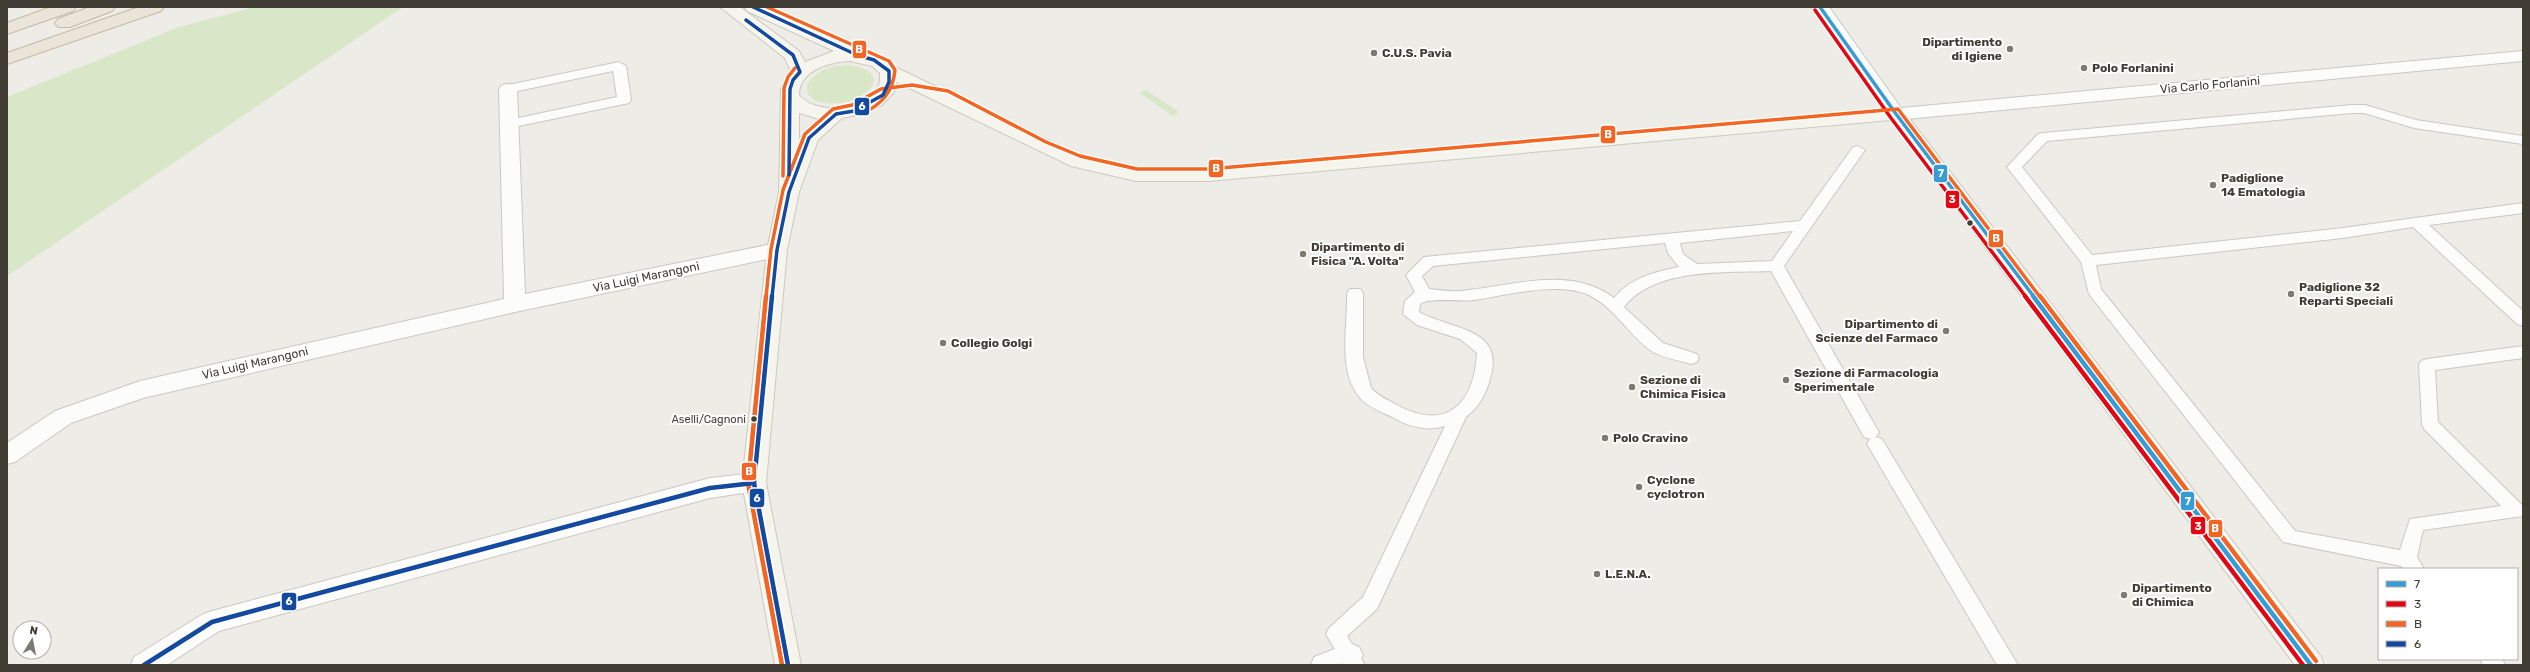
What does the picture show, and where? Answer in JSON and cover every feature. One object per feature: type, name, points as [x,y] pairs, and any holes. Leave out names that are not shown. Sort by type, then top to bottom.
[{"type":"highway","points":[[7,17],[30,7]]},
{"type":"highway","points":[[7,30],[67,7]]},
{"type":"highway","points":[[7,46],[106,7]]},
{"type":"highway","points":[[7,59],[156,7]]},
{"type":"main road","points":[[729,7],[793,55],[800,72]]},
{"type":"main road","points":[[753,7],[857,55],[871,58],[882,63],[889,71],[946,97],[1043,147],[1078,162],[1136,175],[1168,177],[1209,175],[1896,114],[2310,665]]},
{"type":"main road","points":[[789,192],[792,84],[800,72],[826,59],[857,55]]},
{"type":"main road","points":[[883,95],[889,82],[889,71]]},
{"type":"main road","points":[[791,97],[800,107],[805,109],[816,112],[836,114],[859,108],[883,95],[912,91],[946,97]]},
{"type":"main road","points":[[788,665],[754,483],[777,250],[789,192],[809,138],[836,114]]},
{"type":"street","points":[[1820,7],[1896,114]]},
{"type":"street","name":"Via Carlo Forlanini","points":[[1896,114],[2523,56]]},
{"type":"street","points":[[508,89],[515,304]]},
{"type":"street","name":"Via Luigi Marangoni","points":[[7,455],[63,417],[140,390],[515,304],[777,250]]},
{"type":"street","points":[[144,665],[212,622],[710,488],[754,483]]},
{"type":"street","points":[[1324,665],[1353,660]]},
{"type":"lane","points":[[508,89],[619,66],[624,100],[509,124]]},
{"type":"lane","points":[[2523,140],[2435,128],[2396,120],[2365,110],[2352,109],[2043,137],[2014,167],[2088,261],[2094,290],[2289,537],[2411,564],[2416,524],[2517,511],[2430,424],[2427,365],[2523,352]]},
{"type":"lane","points":[[1776,266],[1858,150]]},
{"type":"lane","points":[[2088,261],[2343,233],[2523,208]]},
{"type":"lane","points":[[2416,222],[2523,320]]},
{"type":"lane","points":[[1424,294],[1414,275],[1429,261],[1805,225]]},
{"type":"lane","points":[[1673,237],[1671,244],[1674,254],[1696,271]]},
{"type":"lane","points":[[1615,307],[1629,291],[1651,278],[1696,271],[1776,266]]},
{"type":"lane","points":[[1776,266],[1873,438],[2008,665]]},
{"type":"lane","points":[[1353,660],[1336,634],[1370,603],[1458,417],[1481,389],[1486,367],[1485,351],[1466,335],[1423,321],[1411,314],[1413,301],[1424,294],[1458,297],[1541,285],[1567,285],[1594,291],[1615,307],[1657,347],[1691,358]]},
{"type":"lane","points":[[1355,294],[1356,313],[1353,347],[1356,367],[1365,393],[1409,420],[1434,422],[1458,417]]},
{"type":"green space","points":[[255,7],[403,7],[7,276],[7,97],[179,27]]},
{"type":"green space","points":[[847,65],[863,69],[872,74],[874,81],[871,88],[863,95],[840,103],[826,103],[816,100],[809,94],[807,86],[813,77],[820,71]]},
{"type":"green space","points":[[1146,90],[1179,112],[1173,116],[1140,93]]},
{"type":"transit line","name":"6","points":[[753,7],[857,55],[874,60],[889,71],[889,82],[883,95],[854,111],[836,114],[809,138],[789,192],[777,250],[754,483],[788,665]]},
{"type":"transit line","name":"B","points":[[767,7],[859,49],[880,55],[889,61],[895,70],[890,92],[876,107],[862,114]]},
{"type":"transit line","name":"7","points":[[1820,7],[1896,114],[2311,665]]},
{"type":"transit line","name":"3","points":[[1815,10],[1891,118],[2303,665]]},
{"type":"transit line","name":"6","points":[[746,20],[793,55],[800,72],[793,80],[790,89],[789,175]]},
{"type":"transit line","name":"B","points":[[783,176],[784,88],[788,77],[795,68]]},
{"type":"transit line","name":"B","points":[[782,665],[748,483],[771,249],[783,190],[805,134],[833,109],[852,105],[881,89],[912,85],[948,91],[1046,142],[1080,156],[1137,169],[1209,169],[1898,109],[2316,661]]},
{"type":"transit line","name":"6","points":[[144,665],[212,622],[710,488],[754,483]]},
{"type":"place","name":"Dipartimento di Igiene","points":[[2010,49]]},
{"type":"place","name":"C.U.S. Pavia","points":[[1374,53]]},
{"type":"place","name":"Polo Forlanini","points":[[2084,68]]},
{"type":"place","name":"Padiglione 14 Ematologia","points":[[2213,185]]},
{"type":"place","name":"Dipartimento di Fisica \"A. Volta\"","points":[[1303,254]]},
{"type":"place","name":"Padiglione 32 Reparti Speciali","points":[[2291,294]]},
{"type":"place","name":"Dipartimento di Scienze del Farmaco","points":[[1946,331]]},
{"type":"place","name":"Collegio Golgi","points":[[943,343]]},
{"type":"place","name":"Sezione di Farmacologia Sperimentale","points":[[1786,380]]},
{"type":"place","name":"Sezione di Chimica Fisica","points":[[1632,387]]},
{"type":"place","name":"Aselli/Cagnoni","points":[[754,419]]},
{"type":"place","name":"Polo Cravino","points":[[1605,438]]},
{"type":"place","name":"Cyclone cyclotron","points":[[1639,487]]},
{"type":"place","name":"L.E.N.A.","points":[[1597,574]]},
{"type":"place","name":"Dipartimento di Chimica","points":[[2124,595]]}]
